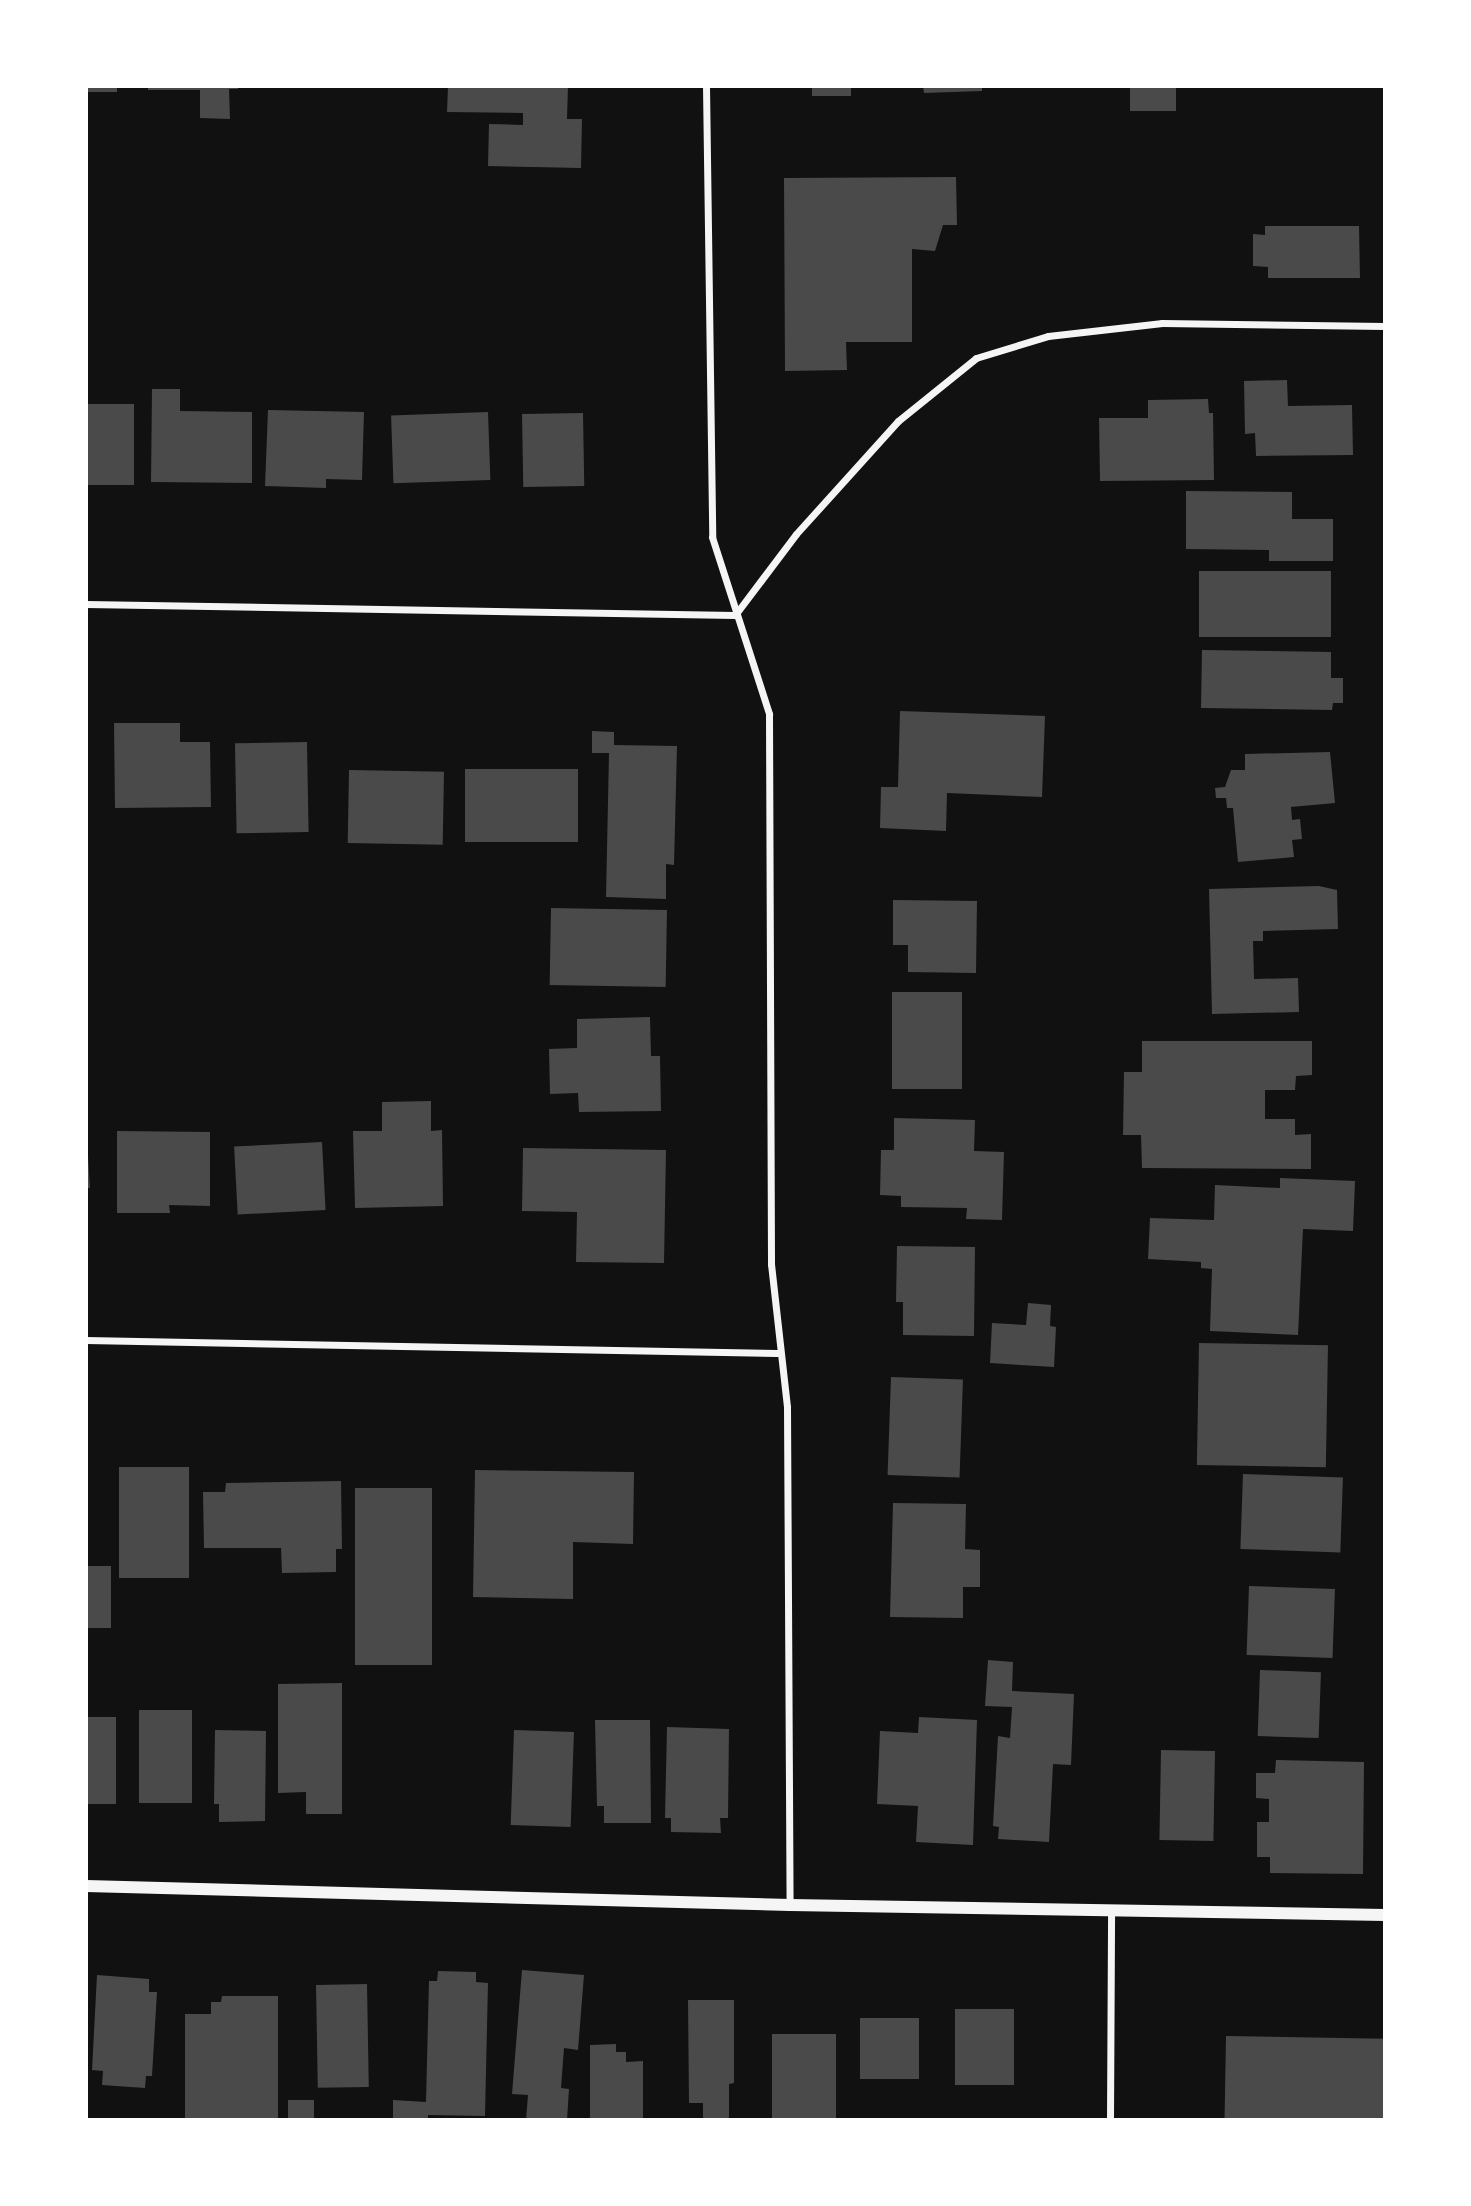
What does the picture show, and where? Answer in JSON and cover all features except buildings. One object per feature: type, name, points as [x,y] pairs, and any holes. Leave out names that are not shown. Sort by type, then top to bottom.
[{"type":"street","points":[[706,86],[712,537],[769,714],[771,1264],[777,1353],[787,1408],[790,1905]]},
{"type":"street","points":[[735,615],[796,534],[898,421],[976,358],[1048,336],[1162,323],[1385,326]]},
{"type":"street","points":[[86,604],[735,615]]},
{"type":"street","points":[[86,1340],[777,1353]]},
{"type":"street","points":[[86,1886],[790,1905],[1385,1915]]},
{"type":"street","points":[[1110,2120],[1111,1912]]}]
